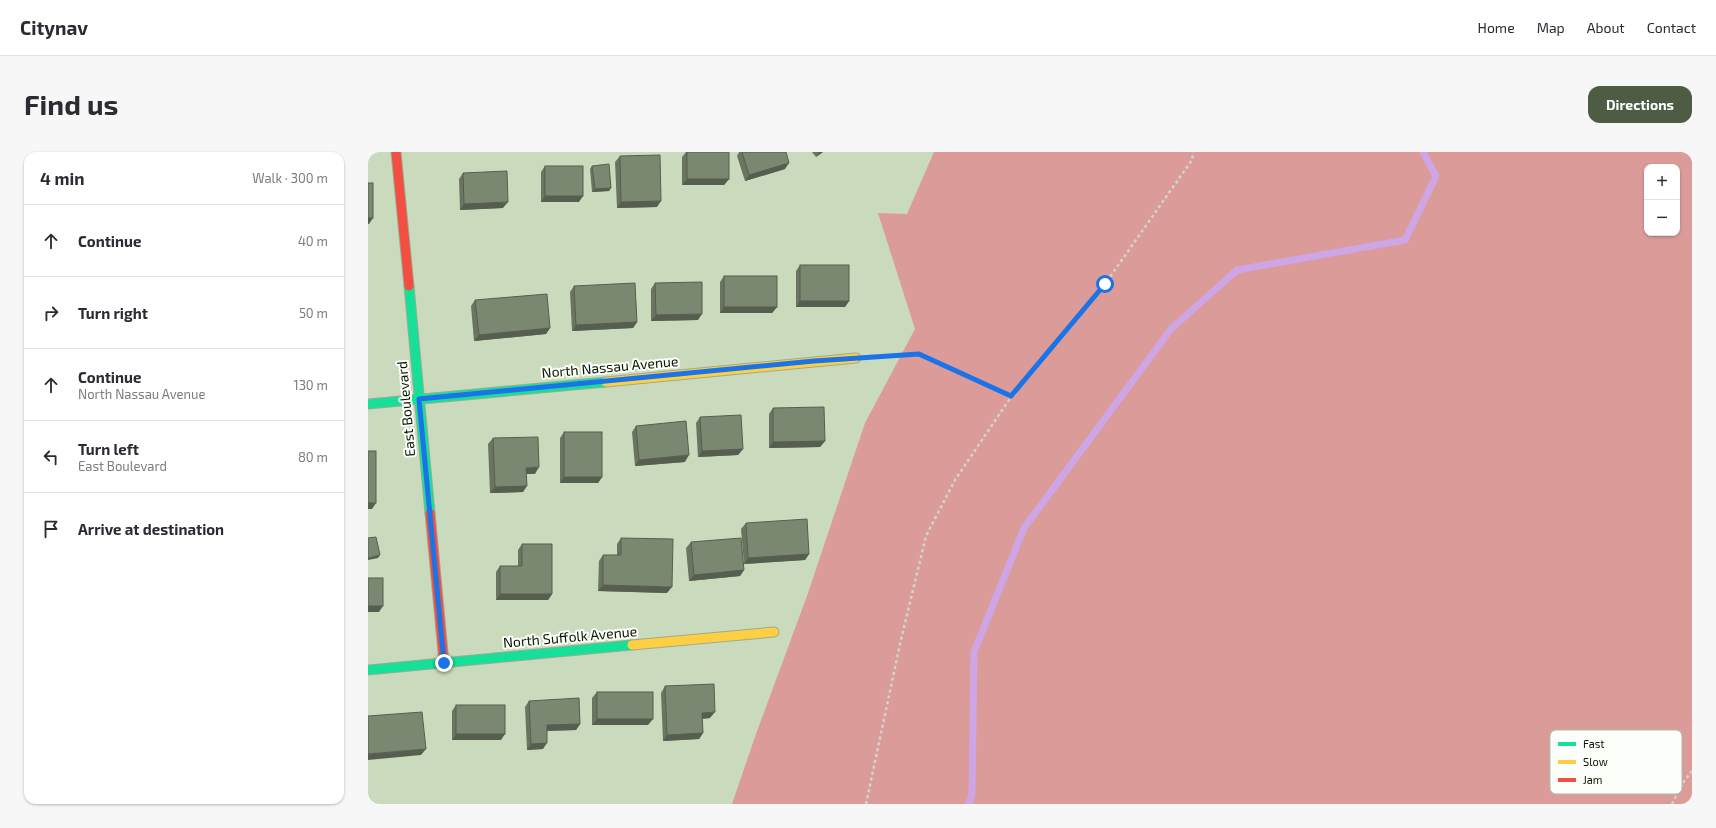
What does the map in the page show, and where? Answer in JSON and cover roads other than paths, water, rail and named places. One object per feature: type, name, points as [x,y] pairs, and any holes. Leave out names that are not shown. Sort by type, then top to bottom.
[{"type":"street","name":"East Boulevard","points":[[396,152],[444,663]]},
{"type":"street","name":"North Nassau Avenue","points":[[368,404],[856,358]]},
{"type":"street","name":"North Suffolk Avenue","points":[[368,670],[774,632]]},
{"type":"waterway","points":[[969,804],[972,794],[974,652],[1024,528],[1171,329],[1237,270],[1405,240],[1436,176],[1423,152]]}]
